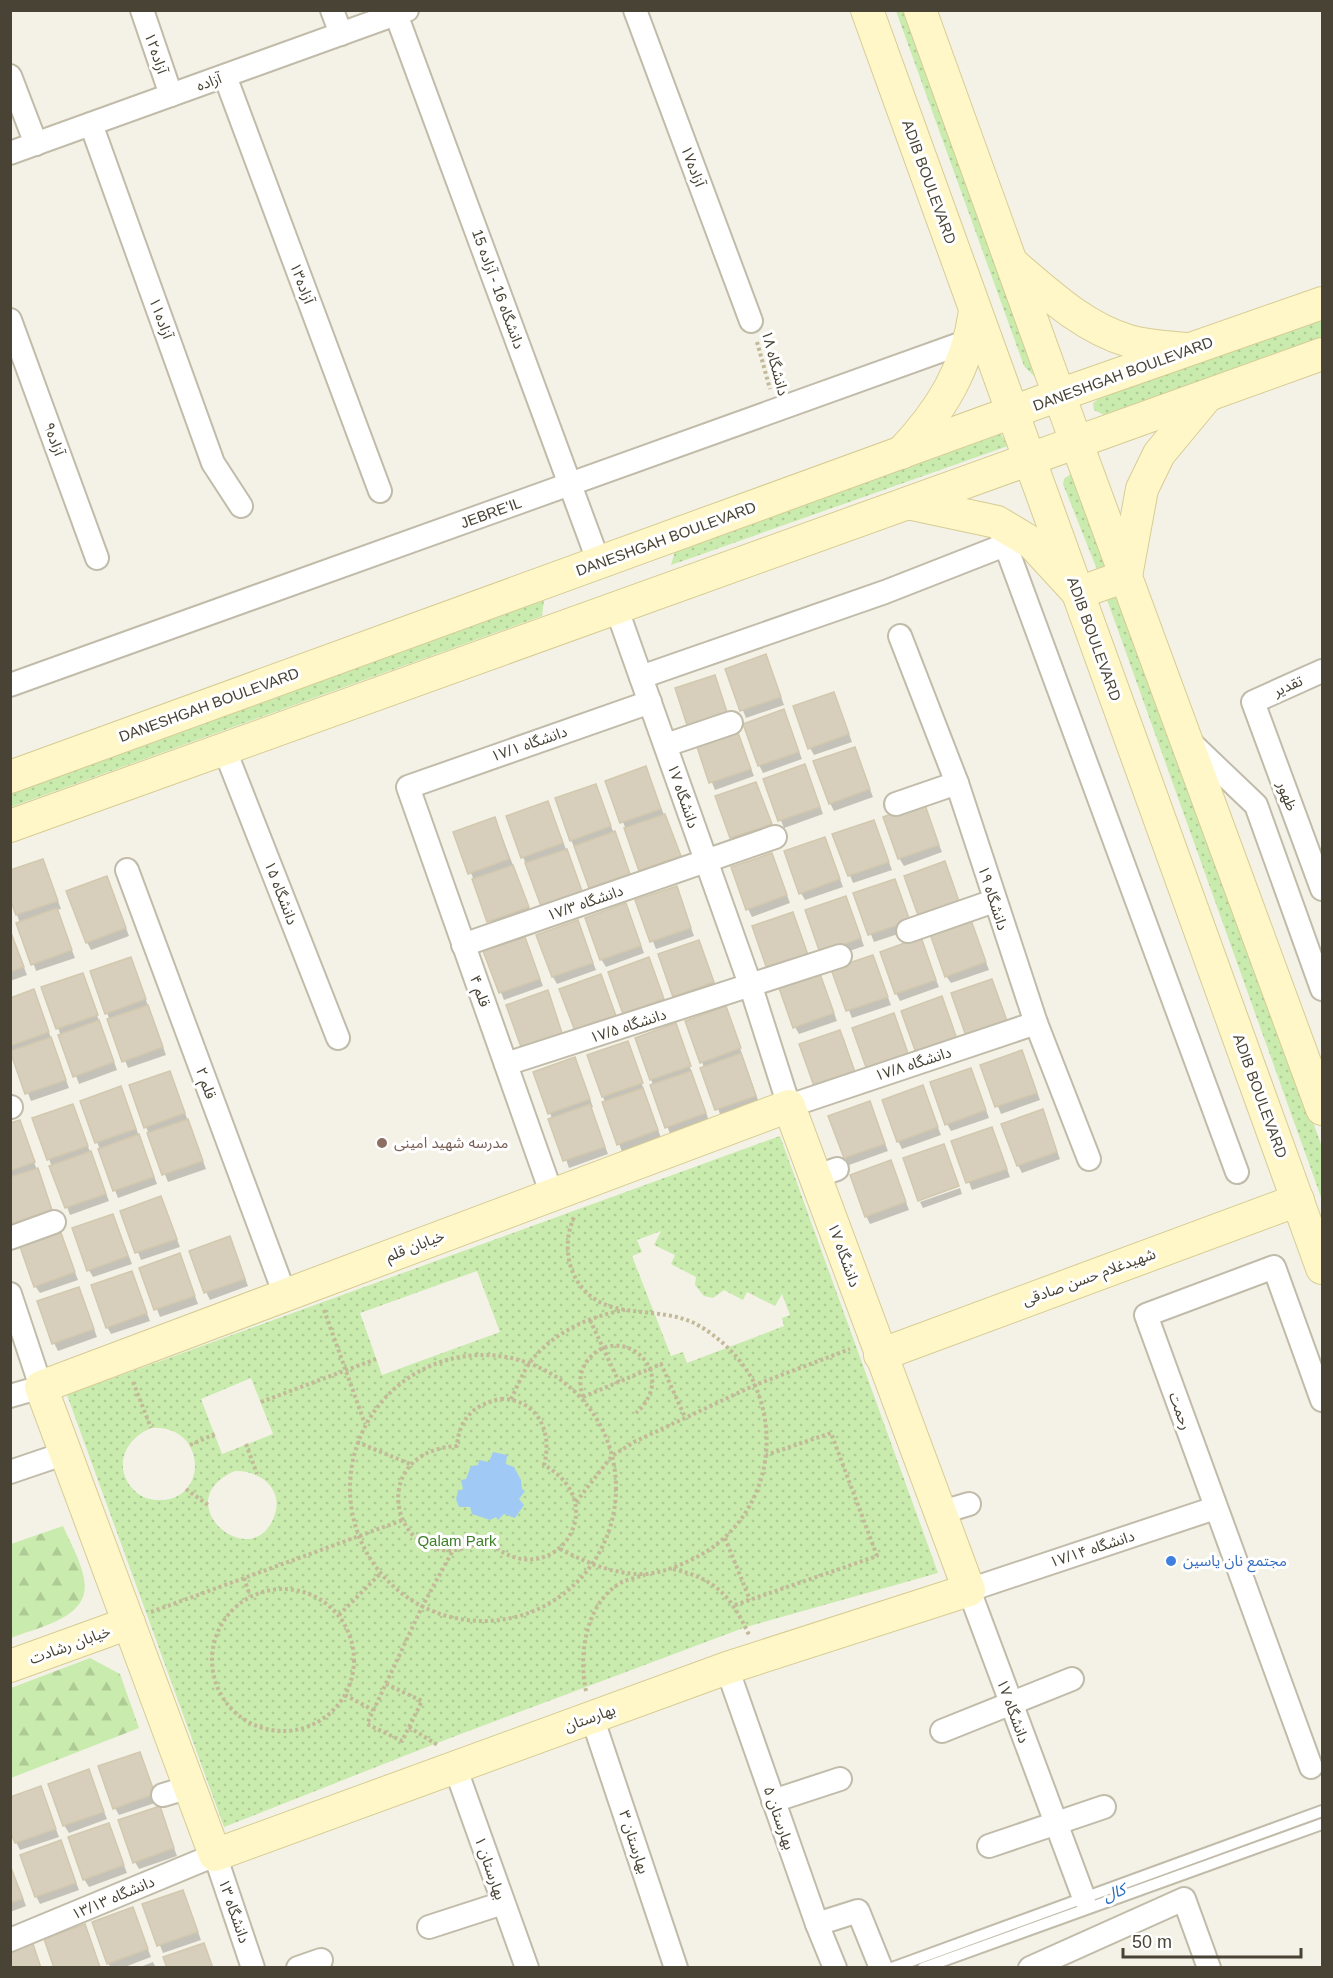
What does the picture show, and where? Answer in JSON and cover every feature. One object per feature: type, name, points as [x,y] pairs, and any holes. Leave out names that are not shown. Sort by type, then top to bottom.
[{"type":"main road","name":"ADIB BOULEVARD","points":[[867,10],[973,325],[1029,458],[1323,1268]]},
{"type":"main road","points":[[920,10],[1010,262],[1323,1109]]},
{"type":"main road","points":[[1010,262],[1056,301],[1090,323],[1129,341],[1188,350]]},
{"type":"main road","name":"DANESHGAH BOULEVARD","points":[[10,777],[1059,395],[1323,303]]},
{"type":"main road","points":[[899,455],[922,431],[947,397],[961,370],[973,325]]},
{"type":"main road","points":[[10,826],[1323,354]]},
{"type":"main road","points":[[1126,576],[1142,489],[1159,454],[1208,395]]},
{"type":"main road","points":[[907,502],[1032,543],[1078,593],[1126,576]]},
{"type":"main road","name":"خیابان قلم","points":[[41,1387],[789,1106]]},
{"type":"main road","name":"دانشگاه ۱۷","points":[[789,1106],[826,1173],[878,1347],[969,1590]]},
{"type":"main road","name":"شهیدغلام حسن صادقی","points":[[878,1347],[1298,1200]]},
{"type":"main road","points":[[41,1387],[129,1623],[177,1791],[215,1855]]},
{"type":"main road","name":"بهارستان","points":[[215,1855],[727,1668],[969,1590]]},
{"type":"main road","name":"خیابان رشادت","points":[[10,1666],[129,1623]]},
{"type":"street","name":"آزاده۱۲","points":[[142,10],[171,95]]},
{"type":"street","points":[[332,10],[341,34]]},
{"type":"street","name":"آزاده۱۷","points":[[634,10],[751,321]]},
{"type":"street","name":"آزاده","points":[[10,153],[401,12]]},
{"type":"street","name":"دانشگاه 16 - آزاده 15","points":[[401,12],[599,563]]},
{"type":"street","points":[[10,76],[36,144]]},
{"type":"street","name":"آزاده۱۳","points":[[225,76],[380,490]]},
{"type":"street","name":"آزاده۱۱","points":[[91,124],[213,463],[241,506]]},
{"type":"street","name":"آزاده۹","points":[[10,320],[97,558]]},
{"type":"street","name":"JEBRE'IL","points":[[10,685],[775,410],[973,325]]},
{"type":"street","points":[[641,677],[885,592],[1001,534],[1237,1172]]},
{"type":"street","name":"دانشگاه ۱۷","points":[[616,607],[751,987],[789,1106]]},
{"type":"street","name":"دانشگاه ۱۹","points":[[900,636],[957,783],[1036,1023],[1089,1159]]},
{"type":"street","name":"تقدیر","points":[[1253,702],[1323,670]]},
{"type":"street","name":"دانشگاه ۱۷/۱","points":[[408,787],[650,702]]},
{"type":"street","name":"ظهور","points":[[1253,702],[1323,889]]},
{"type":"street","points":[[666,745],[731,723]]},
{"type":"street","points":[[1186,739],[1256,805],[1323,989]]},
{"type":"street","name":"دانشگاه ۱۵","points":[[224,748],[338,1038]]},
{"type":"street","points":[[896,804],[957,783]]},
{"type":"street","name":"قلم ۴","points":[[408,787],[506,1064],[564,1190]]},
{"type":"street","name":"دانشگاه ۱۷/۳","points":[[463,945],[775,837]]},
{"type":"street","name":"قلم ۲","points":[[128,870],[285,1295]]},
{"type":"street","points":[[908,931],[994,901]]},
{"type":"street","name":"دانشگاه ۱۷/۵","points":[[506,1064],[751,987],[840,956]]},
{"type":"street","name":"دانشگاه ۱۷/۸","points":[[789,1106],[1036,1023]]},
{"type":"street","points":[[10,1238],[54,1222]]},
{"type":"street","name":"رحمت","points":[[1311,1767],[1146,1315],[1274,1267],[1323,1400]]},
{"type":"street","points":[[10,1294],[41,1387],[10,1396]]},
{"type":"street","points":[[10,1472],[66,1453]]},
{"type":"street","points":[[939,1513],[969,1504]]},
{"type":"street","name":"دانشگاه ۱۷/۱۴","points":[[969,1590],[1215,1508]]},
{"type":"street","name":"دانشگاه ۱۷","points":[[969,1590],[1054,1823],[1084,1898]]},
{"type":"street","name":"بهارستان ۵","points":[[727,1668],[817,1924],[835,1968]]},
{"type":"street","points":[[942,1731],[1072,1679]]},
{"type":"street","name":"بهارستان ۳","points":[[592,1717],[676,1968]]},
{"type":"street","name":"بهارستان ۱","points":[[455,1767],[527,1968]]},
{"type":"street","points":[[774,1801],[840,1779]]},
{"type":"street","points":[[989,1846],[1104,1807]]},
{"type":"street","name":"دانشگاه ۱۳/۱۳","points":[[10,1940],[215,1855]]},
{"type":"street","name":"دانشگاه ۱۳","points":[[215,1855],[252,1968]]},
{"type":"street","points":[[1030,1967],[1184,1899],[1209,1968]]},
{"type":"street","points":[[429,1927],[503,1903]]},
{"type":"street","points":[[817,1924],[858,1911],[881,1968]]},
{"type":"street","points":[[298,1968],[321,1960]]},
{"type":"lane","points":[[892,1968],[1323,1811]]},
{"type":"lane","points":[[923,1968],[1323,1824]]},
{"type":"path","name":"دانشگاه ۱۸","points":[[751,321],[775,410]]},
{"type":"path","points":[[564,1190],[578,1210],[569,1228],[566,1247],[570,1267],[579,1285],[594,1298],[612,1307],[649,1311],[692,1323],[729,1347],[755,1384],[767,1428],[765,1472],[747,1513],[718,1546],[678,1567],[622,1582],[601,1601],[588,1626],[584,1655],[585,1686],[592,1717]]},
{"type":"path","points":[[314,1284],[366,1425]]},
{"type":"path","points":[[511,1399],[531,1361],[564,1331],[605,1313],[632,1309]]},
{"type":"path","points":[[590,1320],[619,1382]]},
{"type":"path","points":[[583,1397],[531,1361],[492,1354],[447,1358],[406,1377],[374,1408],[357,1442],[348,1493],[357,1537],[380,1574],[413,1603],[454,1619],[498,1622],[540,1610],[577,1585],[603,1550],[616,1508],[615,1464],[600,1423],[583,1397],[580,1386],[585,1364],[603,1348],[614,1346],[636,1351],[651,1369],[653,1382],[651,1394],[645,1405],[636,1413]]},
{"type":"path","points":[[576,1502],[612,1456],[685,1417],[755,1384],[878,1347]]},
{"type":"path","points":[[123,1356],[151,1428]]},
{"type":"path","points":[[261,1402],[376,1359]]},
{"type":"path","points":[[583,1397],[662,1364],[685,1417]]},
{"type":"path","points":[[511,1399],[530,1407],[540,1419],[547,1433],[549,1449],[544,1465],[559,1473],[570,1486],[576,1502],[576,1519],[571,1535],[560,1549],[538,1559],[513,1559],[498,1551],[486,1539],[469,1549],[452,1552],[435,1550],[419,1542],[407,1529],[397,1496],[401,1479],[410,1464],[423,1453],[439,1447],[457,1446],[458,1432],[474,1408],[486,1402],[511,1399]]},
{"type":"path","points":[[735,1605],[878,1556],[831,1433],[766,1455]]},
{"type":"path","points":[[190,1445],[215,1434]]},
{"type":"path","points":[[357,1442],[410,1464]]},
{"type":"path","points":[[246,1444],[257,1473]]},
{"type":"path","points":[[186,1489],[208,1505]]},
{"type":"path","points":[[129,1623],[147,1614],[403,1520]]},
{"type":"path","points":[[724,1538],[750,1600]]},
{"type":"path","points":[[560,1549],[590,1565],[634,1574],[649,1574],[673,1569],[697,1575],[718,1587],[735,1605],[760,1657]]},
{"type":"path","points":[[386,1684],[422,1701],[402,1742],[367,1724],[422,1607],[452,1552]]},
{"type":"path","points":[[339,1615],[380,1574]]},
{"type":"path","points":[[244,1578],[250,1596]]},
{"type":"path","points":[[273,1589],[298,1590],[320,1599],[339,1615],[351,1636],[354,1660],[351,1684],[339,1706],[320,1721],[298,1730],[275,1731],[253,1725],[234,1712],[220,1694],[213,1672],[212,1649],[219,1628],[232,1609],[250,1596],[273,1589]]},
{"type":"path","points":[[345,1695],[374,1710]]},
{"type":"green space","points":[[896,11],[908,11],[1039,374],[1034,376],[1024,366]]},
{"type":"green space","points":[[1322,319],[1322,338],[1106,416],[1094,410],[1093,403],[1100,398]]},
{"type":"green space","points":[[1001,434],[1008,446],[671,565],[675,551]]},
{"type":"green space","points":[[1072,473],[1112,568],[1098,572],[1063,484],[1064,479]]},
{"type":"green space","points":[[1121,588],[1322,1147],[1322,1200],[1105,594]]},
{"type":"green space","points":[[544,600],[542,616],[11,807],[11,794]]},
{"type":"green space","name":"Qalam Park","points":[[780,1136],[938,1573],[746,1627],[437,1743],[224,1827],[67,1395]],"holes":[[[661,1231],[654,1245],[675,1255],[671,1264],[696,1277],[695,1285],[704,1296],[713,1298],[724,1290],[743,1300],[747,1292],[775,1306],[782,1294],[790,1315],[782,1318],[784,1326],[687,1363],[683,1352],[671,1356],[632,1256],[642,1252],[637,1240]],[[477,1271],[500,1332],[382,1375],[360,1313]],[[251,1378],[273,1434],[222,1454],[201,1399]],[[151,1428],[169,1430],[183,1438],[191,1449],[195,1462],[193,1476],[187,1488],[176,1497],[160,1500],[146,1498],[135,1491],[128,1482],[123,1464],[124,1455],[134,1439]],[[235,1471],[244,1472],[253,1474],[268,1483],[273,1490],[277,1507],[274,1517],[263,1533],[248,1539],[233,1536],[220,1527],[211,1514],[208,1499],[216,1484]]]},
{"type":"green space","points":[[63,1526],[83,1572],[84,1592],[80,1603],[61,1619],[11,1638],[11,1544]]},
{"type":"green space","points":[[90,1658],[120,1674],[139,1728],[11,1778],[11,1688]]},
{"type":"water","points":[[493,1452],[507,1455],[506,1464],[514,1467],[521,1480],[522,1489],[525,1491],[519,1499],[524,1505],[515,1518],[504,1514],[498,1520],[496,1517],[490,1520],[472,1514],[470,1507],[459,1507],[456,1499],[458,1491],[463,1489],[461,1480],[466,1479],[471,1466],[478,1465],[479,1460],[489,1462]]},
{"type":"building","points":[[766,654],[781,697],[740,711],[725,669]]},
{"type":"building","points":[[715,675],[728,715],[688,728],[675,688]]},
{"type":"building","points":[[834,692],[849,734],[808,749],[793,706]]},
{"type":"building","points":[[784,709],[799,752],[758,766],[743,724]]},
{"type":"building","points":[[736,727],[751,769],[709,783],[695,741]]},
{"type":"building","points":[[855,747],[870,789],[829,804],[813,761]]},
{"type":"building","points":[[805,764],[820,807],[778,821],[763,779]]},
{"type":"building","points":[[646,766],[661,809],[620,823],[605,781]]},
{"type":"building","points":[[756,782],[772,824],[730,838],[715,796]]},
{"type":"building","points":[[596,784],[611,826],[570,841],[555,798]]},
{"type":"building","points":[[548,801],[563,843],[521,858],[506,816]]},
{"type":"building","points":[[924,802],[939,845],[898,859],[883,817]]},
{"type":"building","points":[[665,814],[681,856],[639,871],[624,828]]},
{"type":"building","points":[[495,817],[509,859],[468,874],[453,832]]},
{"type":"building","points":[[874,820],[889,862],[848,876],[832,834]]},
{"type":"building","points":[[615,831],[630,874],[589,888],[574,846]]},
{"type":"building","points":[[825,837],[840,879],[799,894],[784,851]]},
{"type":"building","points":[[567,849],[582,891],[541,906],[525,863]]},
{"type":"building","points":[[772,853],[787,895],[746,910],[731,867]]},
{"type":"building","points":[[43,859],[58,901],[16,915],[10,899],[10,870]]},
{"type":"building","points":[[945,861],[960,904],[919,918],[904,876]]},
{"type":"building","points":[[513,865],[529,907],[487,922],[472,879]]},
{"type":"building","points":[[107,876],[126,928],[86,943],[66,891]]},
{"type":"building","points":[[895,879],[910,921],[868,935],[853,893]]},
{"type":"building","points":[[677,886],[691,928],[650,942],[635,900]]},
{"type":"building","points":[[846,896],[861,938],[820,953],[805,910]]},
{"type":"building","points":[[626,903],[641,946],[600,960],[585,918]]},
{"type":"building","points":[[57,908],[72,950],[31,965],[16,923]]},
{"type":"building","points":[[793,912],[808,955],[767,969],[752,926]]},
{"type":"building","points":[[578,920],[593,963],[552,977],[536,935]]},
{"type":"building","points":[[971,920],[986,962],[945,977],[930,934]]},
{"type":"building","points":[[10,930],[24,967],[10,972]]},
{"type":"building","points":[[525,937],[540,979],[499,993],[483,951]]},
{"type":"building","points":[[921,937],[936,980],[895,994],[880,952]]},
{"type":"building","points":[[699,940],[714,982],[673,997],[658,954]]},
{"type":"building","points":[[873,955],[888,997],[846,1011],[831,969]]},
{"type":"building","points":[[131,957],[146,999],[105,1014],[90,971]]},
{"type":"building","points":[[649,957],[664,999],[623,1014],[608,972]]},
{"type":"building","points":[[819,971],[834,1013],[793,1028],[778,985]]},
{"type":"building","points":[[83,973],[98,1015],[56,1029],[41,987]]},
{"type":"building","points":[[601,974],[616,1016],[575,1031],[559,989]]},
{"type":"building","points":[[992,979],[1007,1021],[966,1036],[951,993]]},
{"type":"building","points":[[34,989],[49,1032],[10,1046],[10,998]]},
{"type":"building","points":[[548,990],[562,1033],[521,1047],[506,1005]]},
{"type":"building","points":[[942,996],[957,1039],[916,1053],[901,1011]]},
{"type":"building","points":[[148,1005],[163,1047],[122,1062],[107,1019]]},
{"type":"building","points":[[726,1006],[741,1048],[700,1063],[685,1021]]},
{"type":"building","points":[[894,1013],[909,1056],[867,1070],[852,1028]]},
{"type":"building","points":[[99,1020],[114,1062],[73,1077],[58,1035]]},
{"type":"building","points":[[676,1023],[691,1066],[650,1080],[635,1038]]},
{"type":"building","points":[[840,1030],[855,1072],[814,1086],[799,1044]]},
{"type":"building","points":[[51,1037],[66,1080],[25,1094],[10,1051]]},
{"type":"building","points":[[628,1041],[643,1083],[602,1097],[587,1055]]},
{"type":"building","points":[[1022,1050],[1037,1093],[995,1107],[980,1065]]},
{"type":"building","points":[[741,1053],[756,1096],[715,1110],[700,1068]]},
{"type":"building","points":[[575,1057],[590,1099],[548,1114],[533,1072]]},
{"type":"building","points":[[971,1068],[986,1110],[945,1125],[930,1082]]},
{"type":"building","points":[[170,1071],[185,1113],[144,1128],[129,1085]]},
{"type":"building","points":[[691,1071],[706,1113],[665,1128],[650,1085]]},
{"type":"building","points":[[923,1085],[938,1127],[897,1142],[882,1100]]},
{"type":"building","points":[[121,1086],[136,1129],[95,1143],[80,1101]]},
{"type":"building","points":[[643,1088],[658,1130],[617,1145],[602,1102]]},
{"type":"building","points":[[870,1101],[885,1144],[844,1158],[828,1116]]},
{"type":"building","points":[[73,1104],[88,1146],[47,1160],[32,1118]]},
{"type":"building","points":[[590,1104],[605,1147],[563,1161],[548,1119]]},
{"type":"building","points":[[1043,1109],[1057,1152],[1017,1166],[1001,1124]]},
{"type":"building","points":[[188,1119],[203,1161],[162,1175],[147,1133]]},
{"type":"building","points":[[20,1120],[35,1162],[10,1171],[10,1123]]},
{"type":"building","points":[[992,1127],[1007,1169],[966,1183],[951,1141]]},
{"type":"building","points":[[139,1134],[154,1177],[113,1191],[98,1149]]},
{"type":"building","points":[[944,1144],[959,1186],[918,1201],[903,1158]]},
{"type":"building","points":[[91,1151],[106,1194],[65,1208],[49,1166]]},
{"type":"building","points":[[891,1160],[906,1202],[865,1217],[850,1175]]},
{"type":"building","points":[[38,1168],[52,1210],[11,1225],[10,1177]]},
{"type":"building","points":[[161,1196],[177,1239],[135,1253],[120,1211]]},
{"type":"building","points":[[113,1214],[128,1256],[87,1271],[72,1228]]},
{"type":"building","points":[[60,1230],[75,1272],[34,1287],[19,1244]]},
{"type":"building","points":[[230,1236],[245,1279],[204,1293],[189,1251]]},
{"type":"building","points":[[180,1253],[195,1296],[154,1310],[139,1268]]},
{"type":"building","points":[[132,1271],[147,1313],[106,1328],[91,1285]]},
{"type":"building","points":[[79,1287],[94,1329],[52,1344],[37,1301]]},
{"type":"building","points":[[140,1752],[155,1794],[113,1809],[98,1766]]},
{"type":"building","points":[[89,1769],[104,1812],[63,1826],[48,1784]]},
{"type":"building","points":[[41,1786],[56,1829],[15,1843],[10,1831],[10,1797]]},
{"type":"building","points":[[160,1806],[174,1848],[133,1863],[118,1820]]},
{"type":"building","points":[[109,1823],[124,1865],[83,1880],[68,1837]]},
{"type":"building","points":[[61,1840],[76,1883],[35,1897],[20,1855]]},
{"type":"building","points":[[10,1865],[23,1899],[10,1903]]},
{"type":"building","points":[[183,1890],[198,1932],[157,1946],[142,1904]]},
{"type":"building","points":[[133,1907],[148,1949],[107,1964],[92,1922]]},
{"type":"building","points":[[85,1924],[100,1967],[54,1968],[44,1939]]},
{"type":"building","points":[[32,1941],[41,1968],[10,1968],[10,1948]]},
{"type":"building","points":[[204,1943],[213,1968],[167,1968],[163,1957]]},
{"type":"place","name":"مدرسه شهید امینی","points":[[382,1143]]},
{"type":"place","name":"مجتمع نان یاسین","points":[[1171,1561]]},
{"type":"water label","name":"کال","points":[[1114,1892]]}]
